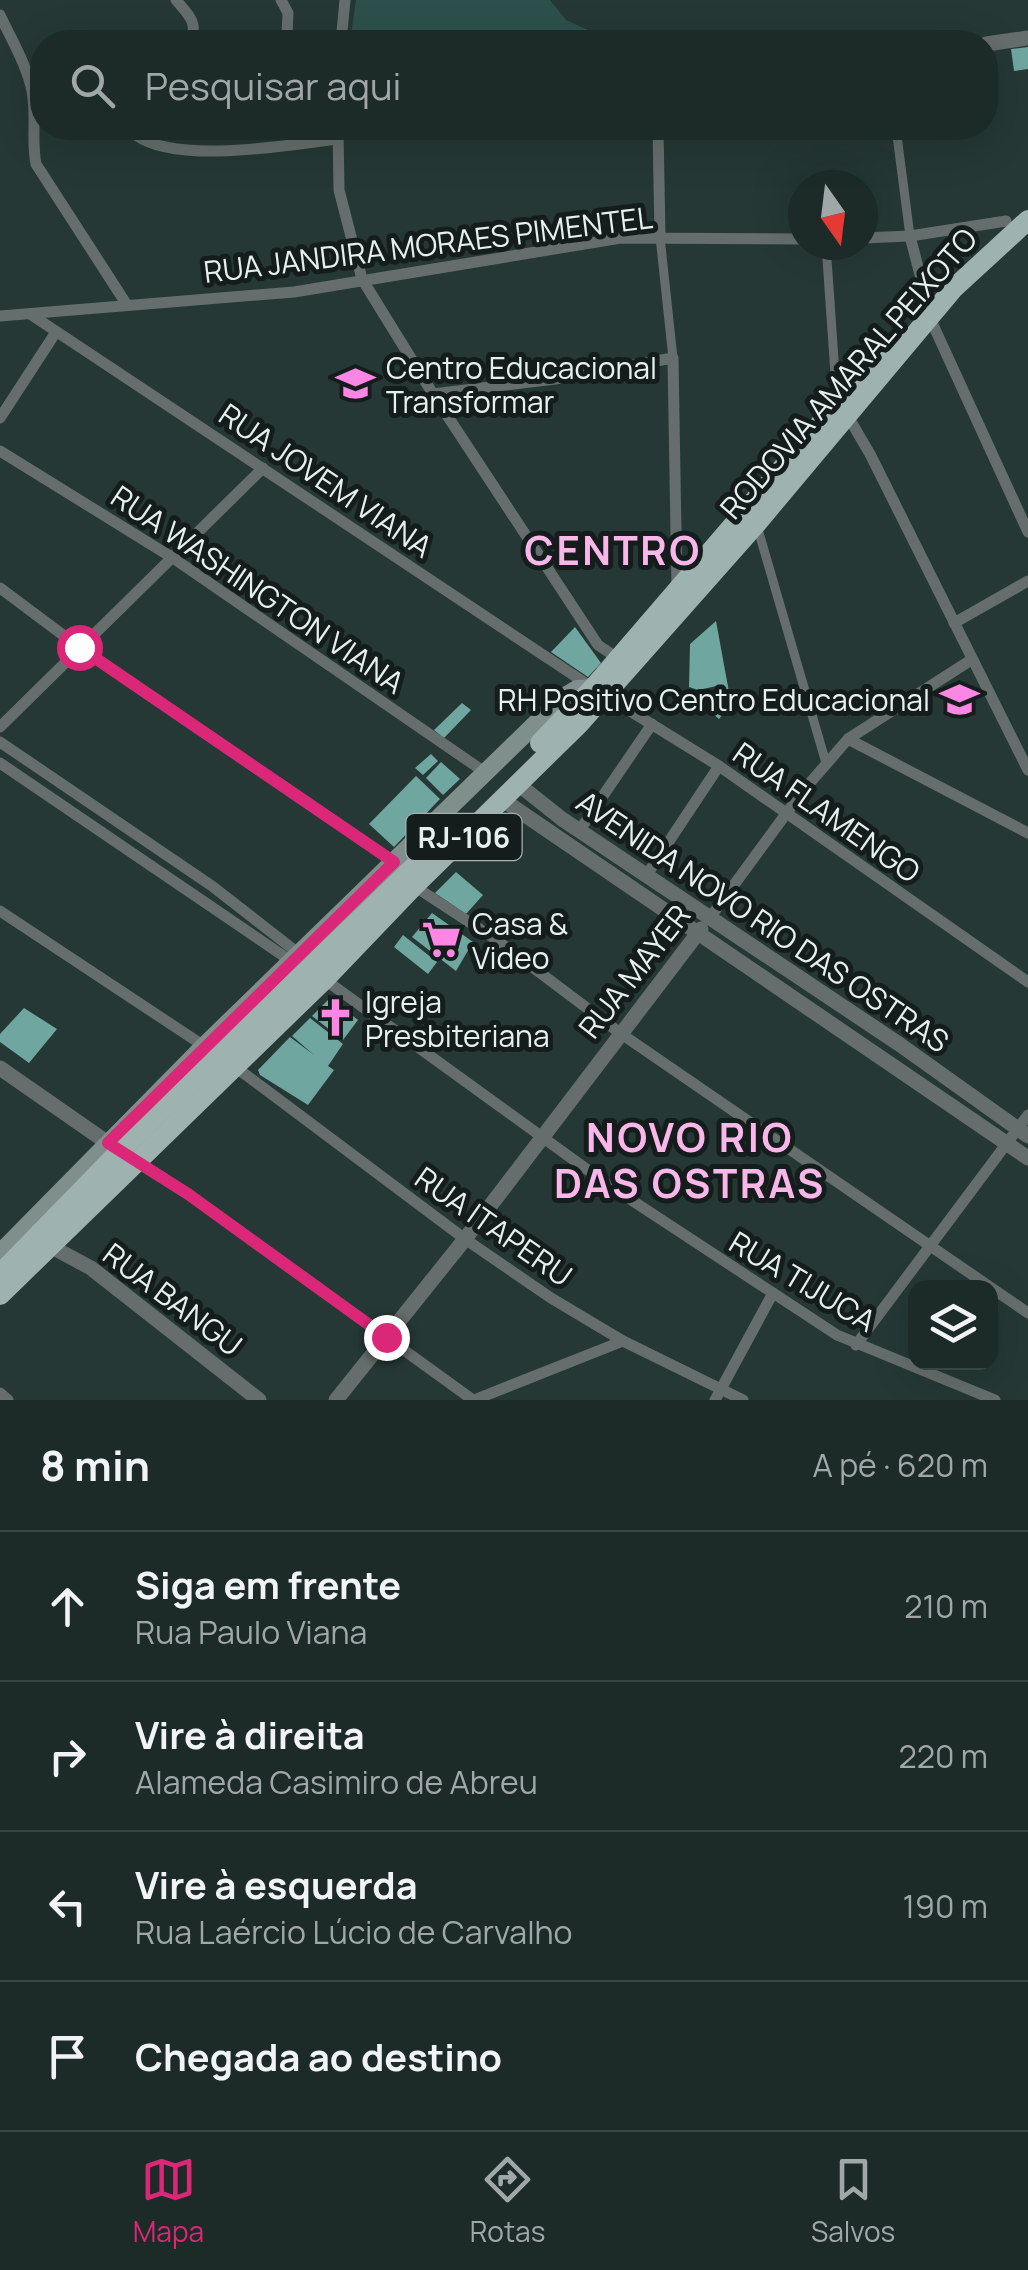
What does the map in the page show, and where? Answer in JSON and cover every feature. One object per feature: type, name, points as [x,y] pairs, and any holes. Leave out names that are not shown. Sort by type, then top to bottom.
[{"type":"highway","name":"RODOVIA AMARAL PEIXOTO","points":[[625,662],[757,523],[927,307],[1017,221],[1028,204]]},
{"type":"highway","name":"RODOVIA AMARAL PEIXOTO","points":[[0,1274],[9,1245],[121,1152],[234,1066],[306,965],[414,886],[503,800],[625,662],[677,591],[843,411]]},
{"type":"highway","name":"RODOVIA AMARAL PEIXOTO","points":[[0,1295],[50,1246],[121,1152],[306,965],[600,692]]},
{"type":"highway","points":[[9,1245],[50,1246]]},
{"type":"main road","points":[[121,1152],[204,1046],[306,965],[394,862],[562,698],[577,689],[600,692]]},
{"type":"street","points":[[176,0],[191,16],[194,30]]},
{"type":"street","points":[[282,0],[288,12],[287,30]]},
{"type":"street","points":[[342,30],[345,0]]},
{"type":"street","points":[[0,15],[30,82]]},
{"type":"street","points":[[998,42],[1028,38]]},
{"type":"street","points":[[31,140],[36,164],[127,305]]},
{"type":"street","points":[[142,140],[231,151],[296,140]]},
{"type":"street","points":[[338,140],[339,190],[362,279],[432,394],[598,645],[625,662]]},
{"type":"street","points":[[658,140],[660,237],[673,358],[677,591]]},
{"type":"street","points":[[898,140],[910,236],[927,307],[1028,532]]},
{"type":"street","points":[[878,237],[1017,221]]},
{"type":"street","name":"RUA JANDIRA MORAES PIMENTEL","points":[[0,316],[294,292],[591,242],[660,237],[788,239]]},
{"type":"street","points":[[828,260],[843,411],[1028,770]]},
{"type":"street","name":"RUA JOVEM VIANA","points":[[30,314],[600,692]]},
{"type":"street","points":[[0,418],[56,332]]},
{"type":"street","points":[[432,394],[554,379],[673,358]]},
{"type":"street","name":"RUA WASHINGTON VIANA","points":[[0,451],[173,558],[486,773]]},
{"type":"street","points":[[0,727],[263,468]]},
{"type":"street","points":[[757,523],[826,763]]},
{"type":"street","points":[[954,623],[1028,581]]},
{"type":"street","points":[[0,588],[79,647],[394,862]]},
{"type":"street","name":"RUA MAYER","points":[[336,1400],[542,1138],[826,763],[848,739],[971,660]]},
{"type":"street","name":"RUA FLAMENGO","points":[[600,692],[719,766],[1028,982]]},
{"type":"street","points":[[579,831],[652,724]]},
{"type":"street","points":[[848,739],[1028,832]]},
{"type":"street","points":[[0,742],[212,886],[306,965]]},
{"type":"street","points":[[0,763],[306,965]]},
{"type":"street","points":[[646,876],[719,766]]},
{"type":"street","name":"AVENIDA NOVO RIO DAS OSTRAS","points":[[518,784],[579,831],[899,1044],[1023,1132]]},
{"type":"street","name":"AVENIDA NOVO RIO DAS OSTRAS","points":[[503,800],[1028,1158]]},
{"type":"street","points":[[414,886],[498,942],[620,1034],[1028,1313]]},
{"type":"street","points":[[0,911],[204,1046]]},
{"type":"street","name":"RUA TIJUCA","points":[[306,965],[542,1138],[856,1346],[995,1400]]},
{"type":"street","name":"RUA ITAPERU","points":[[234,1066],[464,1239],[551,1298],[718,1394],[743,1400]]},
{"type":"street","points":[[0,1068],[188,1194],[386,1337],[456,1395],[474,1400],[624,1341]]},
{"type":"street","points":[[856,1346],[1007,1144],[1023,1132],[1028,1115]]},
{"type":"street","name":"RUA BANGU","points":[[50,1246],[91,1268],[259,1400]]},
{"type":"street","points":[[718,1394],[773,1293]]},
{"type":"street","points":[[0,1393],[8,1400]]},
{"type":"shaded area","points":[[356,0],[550,0],[566,20],[588,30],[352,30]]},
{"type":"building","points":[[1028,47],[1028,69],[1014,71],[1011,49]]},
{"type":"building","points":[[716,621],[731,703],[719,719],[706,708],[713,701],[718,706],[722,699],[717,686],[698,690],[689,687],[690,644]]},
{"type":"building","points":[[575,627],[601,663],[588,677],[551,652]]},
{"type":"building","points":[[462,703],[471,710],[444,738],[434,730]]},
{"type":"building","points":[[431,754],[438,761],[423,775],[415,768]]},
{"type":"building","points":[[441,762],[460,779],[443,795],[426,778]]},
{"type":"building","points":[[416,776],[440,799],[394,847],[369,824]]},
{"type":"building","points":[[456,872],[483,895],[466,914],[435,893]]},
{"type":"building","name":"Casa & Video","points":[[432,913],[473,942],[456,971],[412,937]]},
{"type":"building","points":[[403,935],[437,962],[428,974],[394,947]]},
{"type":"building","name":"Igreja Presbiteriana","points":[[330,998],[358,1020],[343,1040],[312,1016]]},
{"type":"building","points":[[24,1008],[57,1029],[29,1063],[0,1042],[0,1034]]},
{"type":"building","points":[[310,1018],[343,1044],[328,1066],[334,1070],[308,1105],[258,1070],[290,1037],[314,1055],[292,1036]]},
{"type":"place","name":"Centro Educacional Transformar","points":[[356,384]]},
{"type":"place","name":"RH Positivo Centro Educacional","points":[[960,699]]},
{"type":"place","name":"Casa & Video","points":[[442,940]]},
{"type":"place","name":"Igreja Presbiteriana","points":[[335,1018]]},
{"type":"district","name":"CENTRO","points":[[613,549]]},
{"type":"district","name":"NOVO RIO DAS OSTRAS","points":[[690,1159]]},
{"type":"route","points":[[79,647],[394,862],[108,1143],[188,1194],[386,1337]]}]
